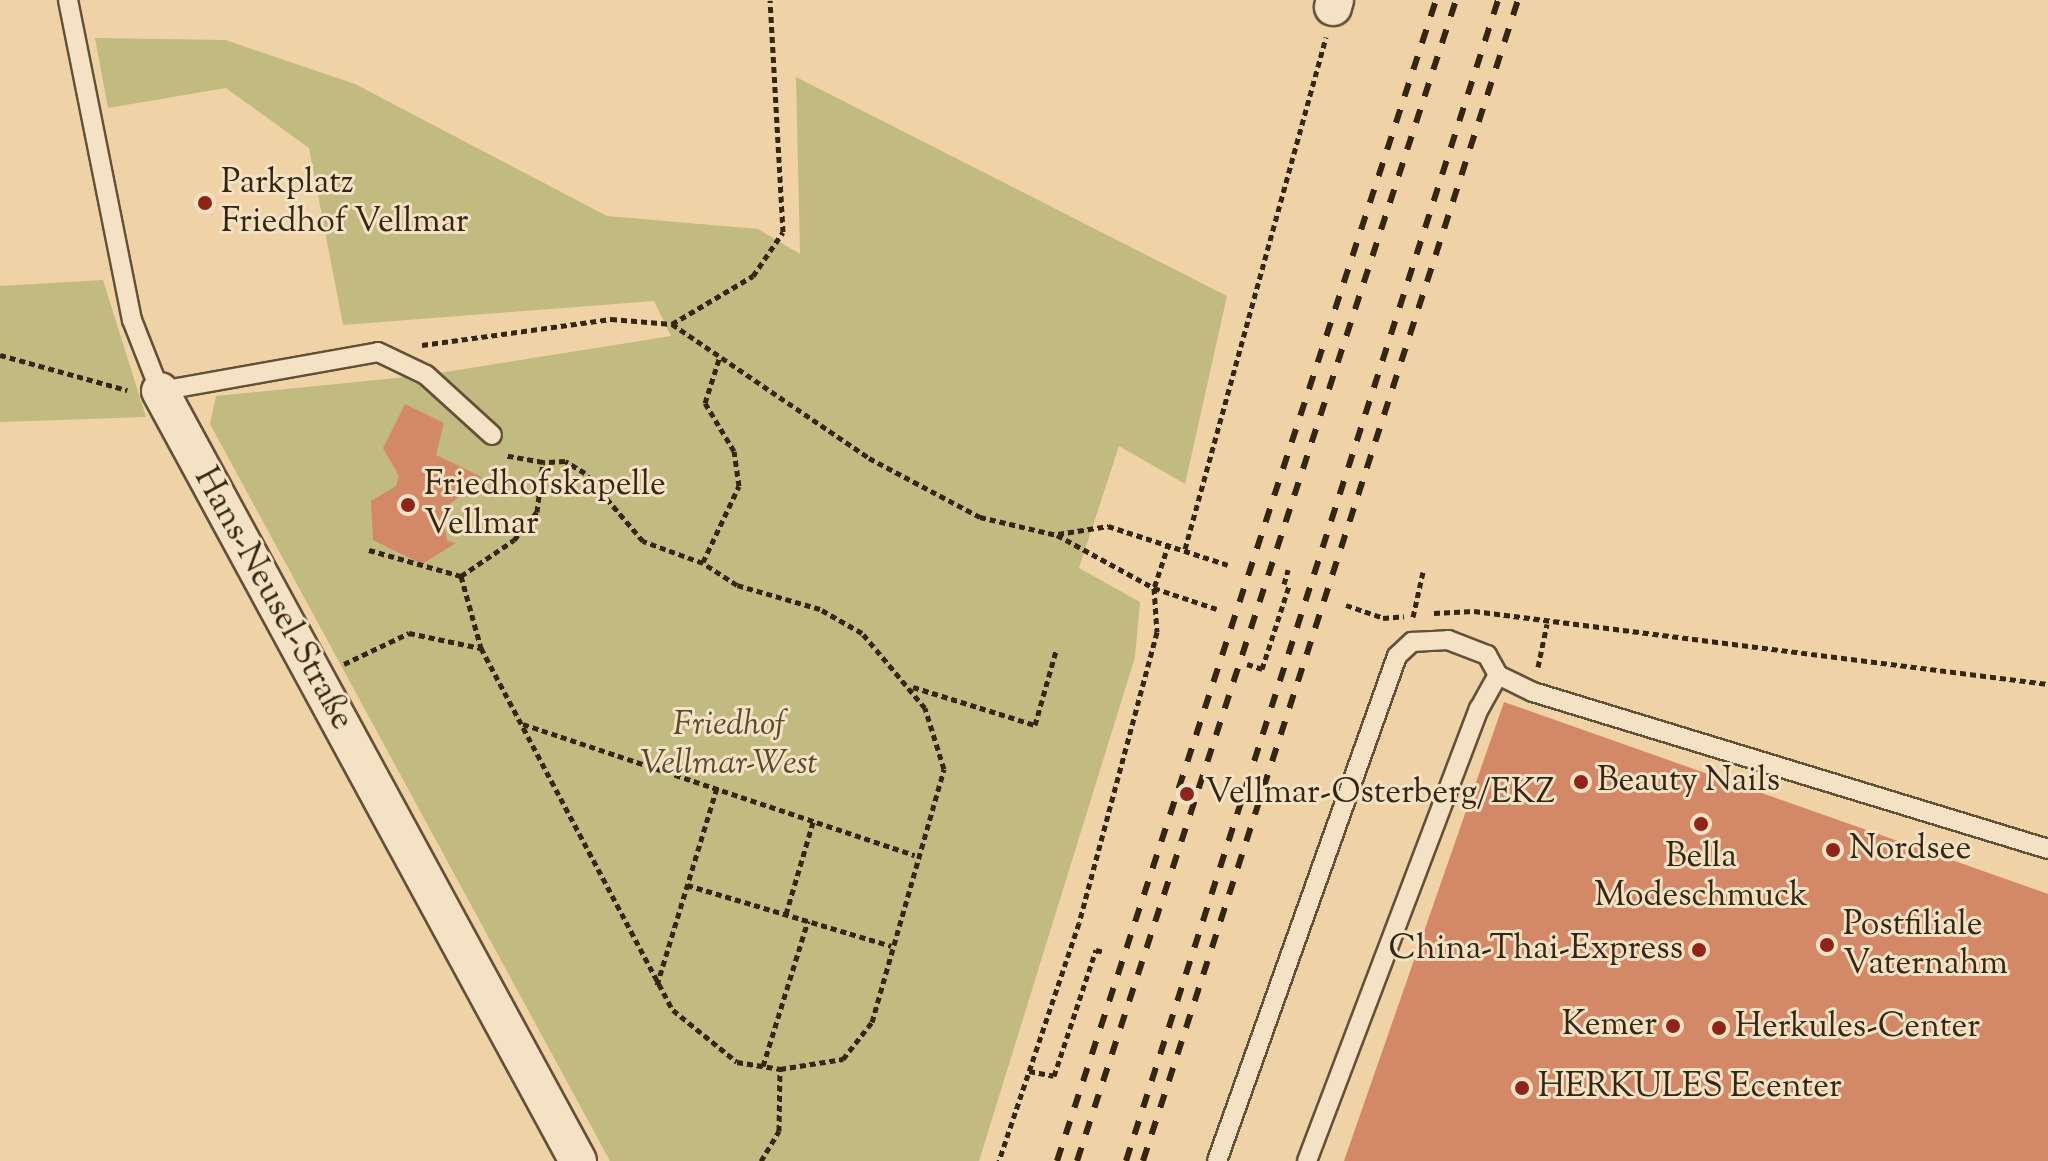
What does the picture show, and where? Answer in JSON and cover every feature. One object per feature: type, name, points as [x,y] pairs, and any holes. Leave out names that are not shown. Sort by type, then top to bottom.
[{"type":"street","name":"Hans-Neusel-Straße","points":[[160,391],[578,1161]]},
{"type":"lane","name":"Hans-Neusel-Straße","points":[[68,0],[132,320],[160,391]]},
{"type":"lane","points":[[160,391],[378,352],[426,375],[492,435]]},
{"type":"lane","points":[[1217,1161],[1397,656],[1412,642],[1461,645],[1487,655],[1498,675],[1533,692],[2048,849]]},
{"type":"lane","points":[[1307,1161],[1479,709],[1498,675]]},
{"type":"path","points":[[672,324],[753,276],[783,232],[770,0]]},
{"type":"path","points":[[1185,549],[1330,2]]},
{"type":"path","points":[[378,352],[611,319],[672,324],[869,458],[966,510],[1057,535],[1154,588],[1217,609]]},
{"type":"path","points":[[0,355],[134,393],[160,391]]},
{"type":"path","points":[[703,563],[739,486],[734,451],[705,403],[720,356]]},
{"type":"path","points":[[461,576],[481,648],[657,985],[700,1038],[737,1062],[780,1069],[822,1067],[858,1046],[872,1022],[915,855],[944,769],[936,729],[913,687],[862,633],[820,609],[737,585],[703,563],[643,541],[585,473],[565,461],[543,462],[501,454],[492,435]]},
{"type":"path","points":[[369,550],[461,576],[514,540],[537,512],[543,462]]},
{"type":"path","points":[[1057,535],[1108,526],[1169,543],[1228,565]]},
{"type":"path","points":[[999,1161],[1079,923],[1157,632],[1154,588],[1169,543]]},
{"type":"path","points":[[1412,642],[1413,616],[1423,572]]},
{"type":"path","points":[[1247,664],[1262,669],[1286,583]]},
{"type":"path","points":[[1346,605],[1383,618],[1474,611],[1547,624],[2048,684]]},
{"type":"path","points":[[1533,692],[1547,624]]},
{"type":"path","points":[[317,680],[377,643],[409,633],[481,648]]},
{"type":"path","points":[[913,687],[1035,725],[1056,651]]},
{"type":"path","points":[[522,723],[915,855]]},
{"type":"path","points":[[657,985],[717,788]]},
{"type":"path","points":[[786,914],[813,822]]},
{"type":"path","points":[[687,885],[891,946]]},
{"type":"path","points":[[763,1066],[808,921]]},
{"type":"path","points":[[1029,1071],[1054,1076],[1096,950],[1104,952]]},
{"type":"path","points":[[761,1161],[779,1131],[780,1069]]},
{"type":"green space","name":"Friedhof Vellmar-West","points":[[95,38],[225,40],[355,84],[607,216],[758,229],[800,254],[796,77],[1227,296],[1185,484],[1119,446],[1079,568],[1140,602],[1135,657],[979,1161],[610,1161],[210,424],[216,396],[426,375],[671,336],[654,301],[343,325],[309,148],[226,88],[108,108]]},
{"type":"green space","points":[[103,280],[146,417],[0,422],[0,286]]},
{"type":"building","points":[[405,404],[444,423],[436,455],[482,477],[442,511],[447,541],[456,543],[422,564],[373,540],[371,501],[396,486],[399,476],[383,448]]},
{"type":"building","name":"Herkules-Center","points":[[1504,702],[2048,894],[2048,1161],[1344,1161]]},
{"type":"railway","points":[[1057,1161],[1436,0]]},
{"type":"railway","points":[[1077,1161],[1456,0]]},
{"type":"railway","points":[[1126,1161],[1498,0]]},
{"type":"railway","points":[[1143,1161],[1518,0]]},
{"type":"place","name":"Parkplatz Friedhof Vellmar","points":[[205,203]]},
{"type":"place","name":"Friedhofskapelle Vellmar","points":[[408,505]]},
{"type":"place","name":"Beauty Nails","points":[[1581,782]]},
{"type":"place","name":"Vellmar-Osterberg/EKZ","points":[[1187,794]]},
{"type":"place","name":"Bella Modeschmuck","points":[[1701,824]]},
{"type":"place","name":"Nordsee","points":[[1833,850]]},
{"type":"place","name":"Postfiliale Vaternahm","points":[[1827,945]]},
{"type":"place","name":"China-Thai-Express","points":[[1699,950]]},
{"type":"place","name":"Kemer","points":[[1673,1026]]},
{"type":"place","name":"Herkules-Center","points":[[1719,1028]]},
{"type":"place","name":"HERKULES Ecenter","points":[[1522,1088]]}]
